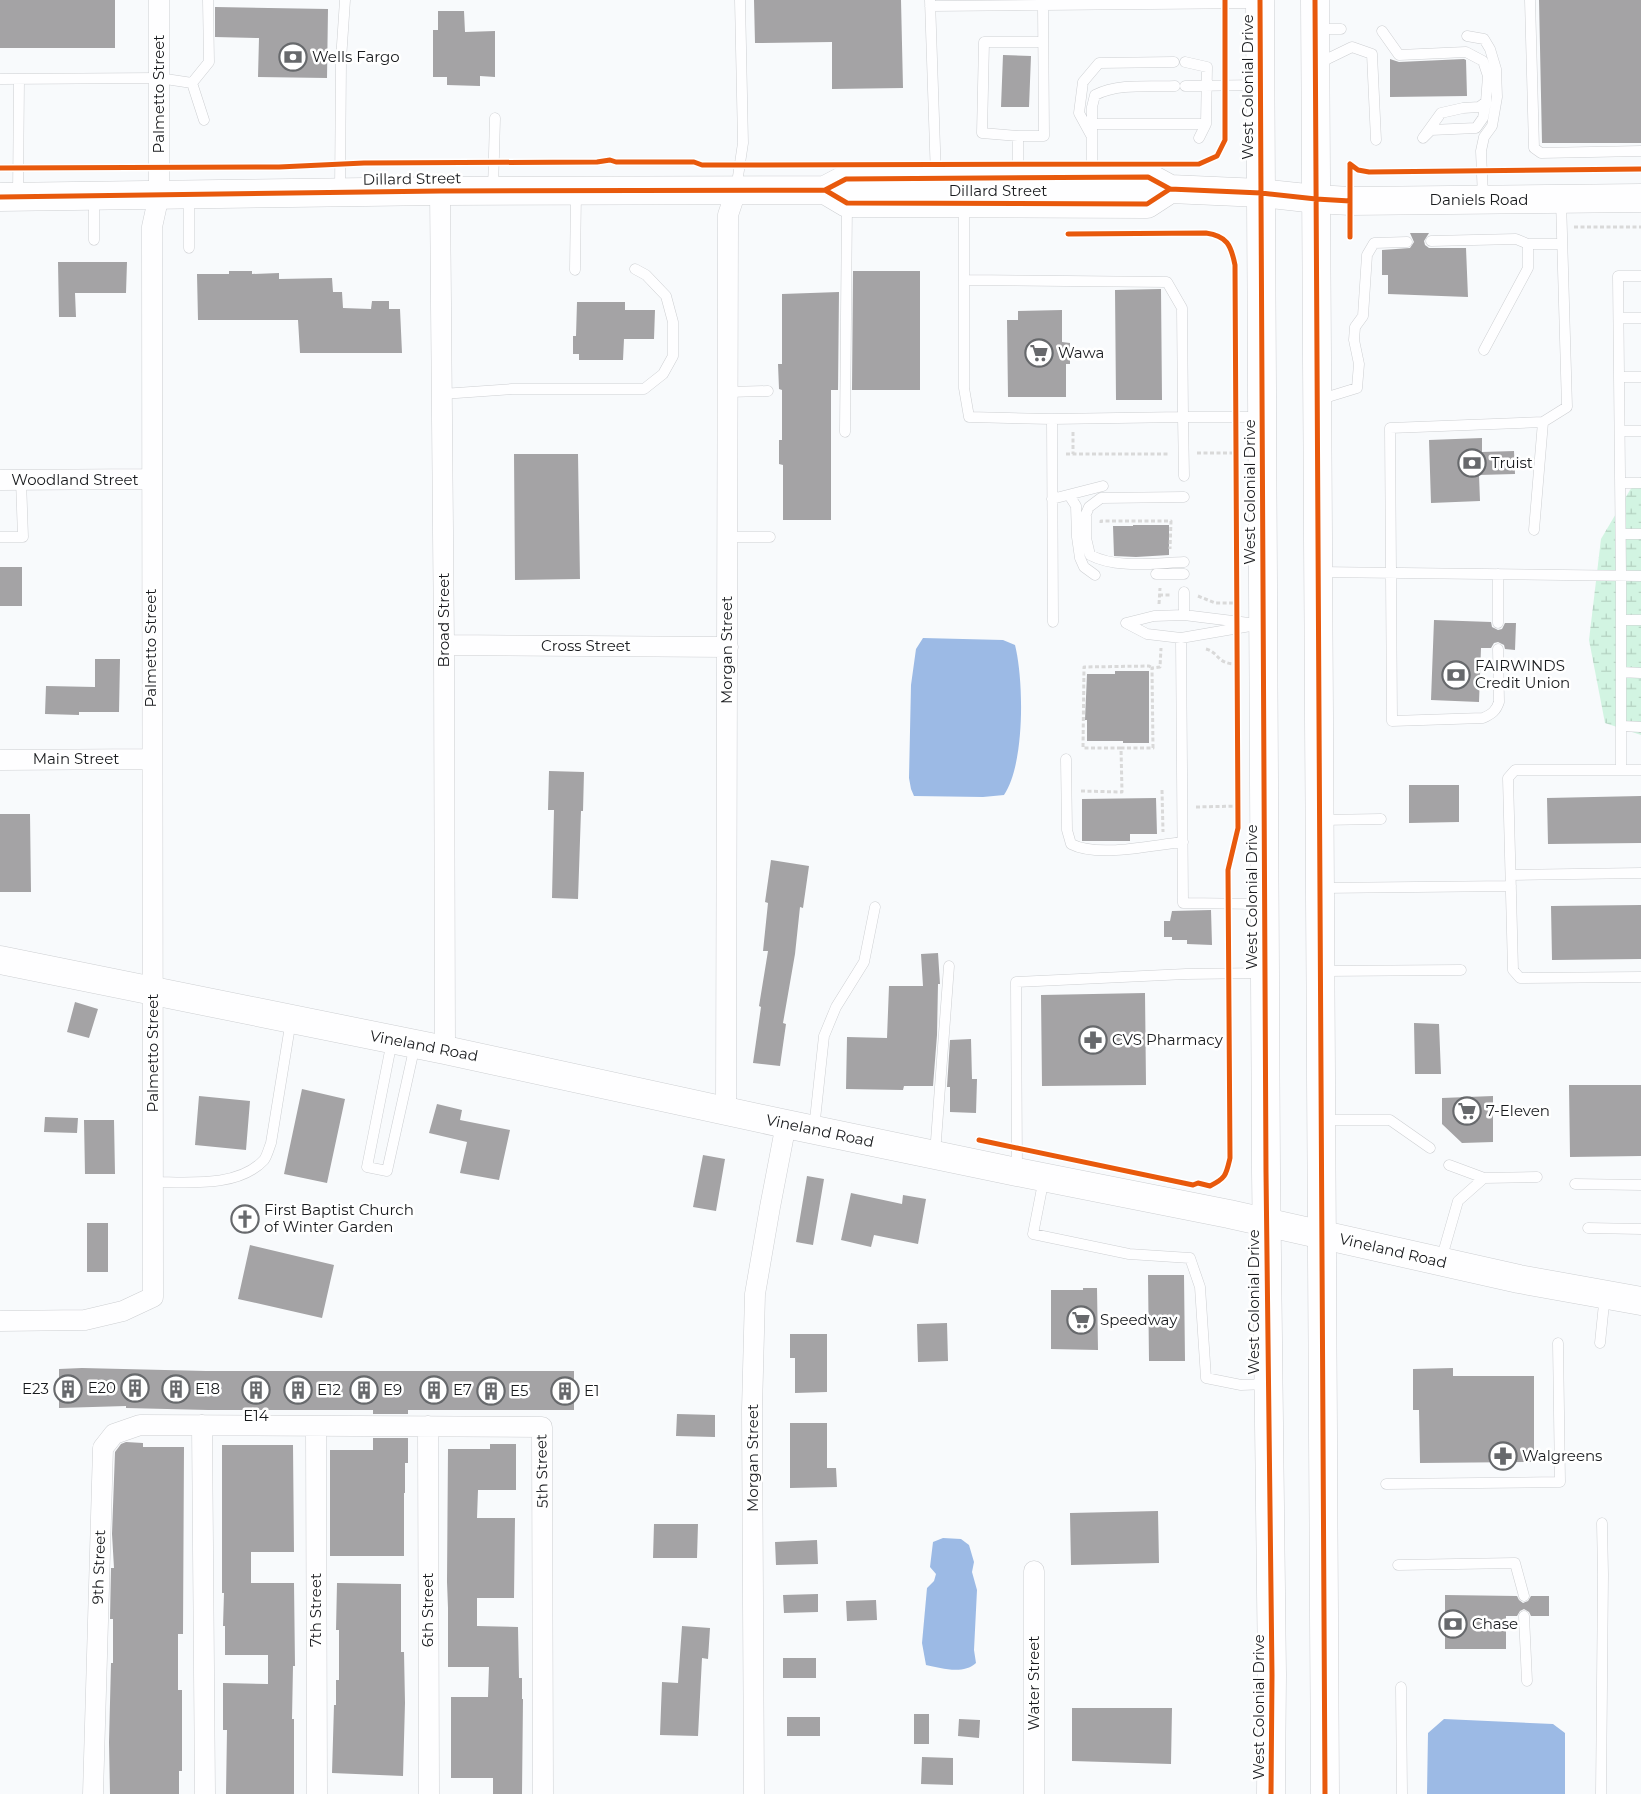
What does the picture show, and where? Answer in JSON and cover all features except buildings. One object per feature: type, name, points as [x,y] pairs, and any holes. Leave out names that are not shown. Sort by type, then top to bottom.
[{"type":"main road","points":[[1315,0],[1328,29],[1316,64],[1325,1794]]},
{"type":"main road","name":"West Colonial Drive","points":[[1260,2],[1261,193],[1249,417],[1246,625],[1264,904],[1272,1675],[1271,1794]]},
{"type":"main road","name":"Dillard Street","points":[[836,196],[846,179],[1092,176],[1148,177],[1170,189],[1261,193],[1316,199]]},
{"type":"main road","name":"Dillard Street","points":[[9,196],[440,191],[736,191],[964,204],[1147,204],[1170,189]]},
{"type":"main road","name":"Daniels Road","points":[[1316,199],[1350,201],[1641,198]]},
{"type":"main road","name":"Vineland Road","points":[[0,960],[444,1050],[1044,1178],[1266,1222],[1519,1279],[1641,1301]]},
{"type":"main road","points":[[1272,1675],[1286,1794]]},
{"type":"street","name":"Palmetto Street","points":[[0,1321],[85,1320],[123,1311],[153,1297],[150,479],[152,227],[159,195],[159,0]]},
{"type":"street","name":"Broad Street","points":[[440,191],[444,645],[444,1050]]},
{"type":"street","name":"Morgan Street","points":[[726,1111],[728,215],[736,191]]},
{"type":"street","name":"Woodland Street","points":[[0,480],[150,479]]},
{"type":"street","name":"Cross Street","points":[[444,645],[728,647]]},
{"type":"street","name":"Main Street","points":[[0,760],[152,759]]},
{"type":"street","name":"Morgan Street","points":[[754,1794],[752,1409],[756,1294],[786,1124]]},
{"type":"street","name":"9th Street","points":[[93,1794],[103,1448],[114,1434],[140,1425],[202,1425]]},
{"type":"street","name":"5th Street","points":[[202,1425],[542,1427],[543,1794]]},
{"type":"street","points":[[202,1425],[205,1794]]},
{"type":"street","name":"7th Street","points":[[316,1426],[317,1794]]},
{"type":"street","name":"6th Street","points":[[428,1426],[429,1794]]},
{"type":"street","name":"Water Street","points":[[1034,1571],[1034,1794]]},
{"type":"lane","points":[[192,83],[209,62],[208,0]]},
{"type":"lane","points":[[340,192],[341,60],[345,0]]},
{"type":"lane","points":[[736,191],[743,143],[740,0]]},
{"type":"lane","points":[[1530,0],[1534,148],[1541,154],[1641,151]]},
{"type":"lane","points":[[936,179],[930,3],[1043,5],[1198,1],[1260,2]]},
{"type":"lane","points":[[1043,5],[1044,136],[982,133],[984,42],[1043,42]]},
{"type":"lane","points":[[1382,31],[1399,55],[1466,52],[1483,61],[1488,76],[1486,102],[1483,118],[1476,128],[1432,130],[1424,138],[1441,112],[1479,107],[1486,102]]},
{"type":"lane","points":[[1467,36],[1484,39],[1490,49],[1496,69],[1497,97],[1492,126],[1484,137],[1482,151],[1483,200]]},
{"type":"lane","points":[[1316,64],[1352,47],[1372,54],[1376,140]]},
{"type":"lane","points":[[1092,136],[1079,113],[1083,82],[1099,63],[1179,62],[1207,67],[1206,124],[1199,138]]},
{"type":"lane","points":[[0,79],[159,78],[192,83]]},
{"type":"lane","points":[[9,196],[19,79]]},
{"type":"lane","points":[[192,83],[204,120]]},
{"type":"lane","points":[[1092,176],[1092,107],[1095,95],[1104,90],[1135,87],[1260,85]]},
{"type":"lane","points":[[493,191],[494,118]]},
{"type":"lane","points":[[1092,124],[1206,124]]},
{"type":"lane","points":[[1018,136],[1018,177]]},
{"type":"lane","points":[[575,270],[576,191]]},
{"type":"lane","points":[[189,194],[189,248]]},
{"type":"lane","points":[[94,196],[94,240]]},
{"type":"lane","points":[[836,196],[845,432]]},
{"type":"lane","points":[[1498,649],[1499,702],[1492,714],[1483,718],[1392,721],[1390,428],[1543,422],[1567,407],[1561,199]]},
{"type":"lane","points":[[964,204],[964,388],[968,417],[1052,419],[1249,417]]},
{"type":"lane","points":[[1432,241],[1516,239],[1528,244],[1561,244]]},
{"type":"lane","points":[[1317,400],[1357,388],[1359,364],[1354,340],[1355,327],[1363,316],[1367,255],[1374,243],[1407,242]]},
{"type":"lane","points":[[1484,350],[1528,268],[1528,244]]},
{"type":"lane","points":[[442,394],[512,389],[644,389],[663,374],[673,356],[673,322],[666,296],[646,276],[634,269]]},
{"type":"lane","points":[[1621,770],[1618,276],[1641,276]]},
{"type":"lane","points":[[964,280],[1167,282],[1182,308],[1184,476]]},
{"type":"lane","points":[[1619,318],[1641,318]]},
{"type":"lane","points":[[1619,377],[1641,377]]},
{"type":"lane","points":[[728,392],[768,392]]},
{"type":"lane","points":[[1052,419],[1053,622]]},
{"type":"lane","points":[[1534,530],[1543,422]]},
{"type":"lane","points":[[1620,431],[1641,430]]},
{"type":"lane","points":[[0,537],[23,537],[21,480]]},
{"type":"lane","points":[[1620,483],[1641,484]]},
{"type":"lane","points":[[1052,499],[1103,486]]},
{"type":"lane","points":[[1069,495],[1076,506],[1080,558],[1084,567],[1095,575]]},
{"type":"lane","points":[[1184,497],[1102,498],[1089,507],[1086,514],[1086,538],[1090,555],[1098,559],[1113,563],[1184,562]]},
{"type":"lane","points":[[1621,534],[1641,534]]},
{"type":"lane","points":[[728,537],[770,537]]},
{"type":"lane","points":[[1318,572],[1641,576]]},
{"type":"lane","points":[[1158,574],[1184,574]]},
{"type":"lane","points":[[1498,574],[1498,623]]},
{"type":"lane","points":[[1184,592],[1184,614]]},
{"type":"lane","points":[[1184,614],[1246,625],[1181,643],[1160,635],[1147,634],[1126,623],[1159,615],[1184,614]]},
{"type":"lane","points":[[1621,620],[1641,620]]},
{"type":"lane","points":[[1181,643],[1183,903],[1264,904]]},
{"type":"lane","points":[[1621,672],[1641,673]]},
{"type":"lane","points":[[1622,726],[1641,727]]},
{"type":"lane","points":[[1066,759],[1067,830],[1071,844],[1081,849],[1130,849],[1183,842]]},
{"type":"lane","points":[[1641,770],[1515,770],[1508,778],[1513,970],[1520,978],[1641,977]]},
{"type":"lane","points":[[1320,820],[1381,819]]},
{"type":"lane","points":[[1320,888],[1641,873]]},
{"type":"lane","points":[[814,1130],[824,1036],[836,1007],[864,962],[875,907]]},
{"type":"lane","points":[[934,1155],[950,966]]},
{"type":"lane","points":[[1321,971],[1461,970]]},
{"type":"lane","points":[[1017,1172],[1016,982],[1186,974],[1264,973]]},
{"type":"lane","points":[[153,1182],[218,1182],[245,1173],[264,1160],[271,1142],[291,1019]]},
{"type":"lane","points":[[404,1042],[387,1171],[368,1167],[404,1042]]},
{"type":"lane","points":[[1322,1120],[1390,1120],[1430,1148]]},
{"type":"lane","points":[[1449,1165],[1484,1178],[1537,1177]]},
{"type":"lane","points":[[1044,1178],[1033,1234],[1129,1254],[1190,1258],[1200,1287],[1206,1378],[1241,1385],[1268,1384]]},
{"type":"lane","points":[[1440,1261],[1458,1201],[1484,1178]]},
{"type":"lane","points":[[1575,1184],[1641,1185]]},
{"type":"lane","points":[[1588,1228],[1641,1230]]},
{"type":"lane","points":[[1600,1343],[1605,1294]]},
{"type":"lane","points":[[1386,1484],[1560,1482],[1558,1343]]},
{"type":"lane","points":[[1601,1794],[1602,1523]]},
{"type":"lane","points":[[1398,1564],[1515,1564],[1524,1596]]},
{"type":"lane","points":[[1524,1616],[1527,1681]]},
{"type":"lane","points":[[1401,1687],[1402,1794]]},
{"type":"path","points":[[1561,227],[1641,227]]},
{"type":"path","points":[[1236,463],[1236,453],[1249,417]]},
{"type":"path","points":[[1073,431],[1073,454]]},
{"type":"path","points":[[1191,453],[1236,453]]},
{"type":"path","points":[[1065,454],[1178,454]]},
{"type":"path","points":[[1100,526],[1100,521],[1172,521],[1170,557],[1159,558],[1159,563]]},
{"type":"path","points":[[1158,574],[1159,615]]},
{"type":"path","points":[[1237,593],[1246,625],[1238,664],[1238,674]]},
{"type":"path","points":[[1152,668],[1153,748],[1083,748],[1084,667],[1160,667],[1160,635]]},
{"type":"path","points":[[1161,649],[1181,643],[1210,650],[1223,663],[1238,664]]},
{"type":"path","points":[[1066,791],[1122,792],[1121,748]]},
{"type":"path","points":[[1160,838],[1163,830],[1162,790]]},
{"type":"path","points":[[1238,797],[1238,814]]},
{"type":"path","points":[[1162,808],[1238,806]]},
{"type":"green space","points":[[1641,477],[1641,735],[1605,723],[1589,640],[1601,539],[1630,490]]},
{"type":"water","points":[[923,638],[1003,640],[1015,645],[1020,679],[1021,722],[1016,764],[1004,795],[983,797],[914,796],[909,778],[911,685],[916,649]]},
{"type":"water","points":[[943,1538],[961,1539],[969,1545],[974,1562],[972,1572],[977,1590],[974,1650],[976,1663],[971,1667],[958,1670],[926,1665],[922,1643],[927,1588],[934,1581],[936,1574],[930,1567],[933,1542]]},
{"type":"water","points":[[1444,1719],[1553,1724],[1565,1733],[1565,1794],[1427,1794],[1428,1733]]},
{"type":"cycle path","points":[[0,168],[279,167],[364,163],[597,162],[610,160],[616,162],[694,162],[702,165],[1199,164],[1217,156],[1225,140],[1225,0]]},
{"type":"cycle path","points":[[1260,0],[1266,1172],[1272,1675],[1271,1794]]},
{"type":"cycle path","points":[[1315,0],[1325,1794]]},
{"type":"cycle path","points":[[1350,164],[1358,170],[1369,172],[1641,169]]},
{"type":"cycle path","points":[[1350,164],[1350,237]]},
{"type":"cycle path","points":[[0,197],[440,191],[825,190],[846,179],[1148,177],[1170,189],[1261,193],[1350,201]]},
{"type":"cycle path","points":[[825,190],[847,203],[1147,204],[1170,189]]},
{"type":"cycle path","points":[[979,1140],[1193,1185],[1198,1183],[1210,1186],[1219,1181],[1226,1172],[1230,1158],[1228,870],[1238,828],[1235,265],[1230,247],[1223,239],[1213,234],[1068,234]]},
{"type":"place","name":"Wells Fargo","points":[[293,57]]},
{"type":"place","name":"Wawa","points":[[1039,353]]},
{"type":"place","name":"Truist","points":[[1472,463]]},
{"type":"place","name":"FAIRWINDS Credit Union","points":[[1456,675]]},
{"type":"place","name":"CVS Pharmacy","points":[[1093,1040]]},
{"type":"place","name":"7-Eleven","points":[[1467,1111]]},
{"type":"place","name":"First Baptist Church of Winter Garden","points":[[245,1219]]},
{"type":"place","name":"Speedway","points":[[1081,1320]]},
{"type":"place","name":"E20","points":[[135,1388]]},
{"type":"place","name":"E23","points":[[68,1389]]},
{"type":"place","name":"E18","points":[[176,1389]]},
{"type":"place","name":"E14","points":[[256,1390]]},
{"type":"place","name":"E12","points":[[298,1390]]},
{"type":"place","name":"E9","points":[[364,1390]]},
{"type":"place","name":"E7","points":[[434,1390]]},
{"type":"place","name":"E5","points":[[491,1391]]},
{"type":"place","name":"E1","points":[[565,1391]]},
{"type":"place","name":"Walgreens","points":[[1503,1456]]},
{"type":"place","name":"Chase","points":[[1453,1624]]}]
